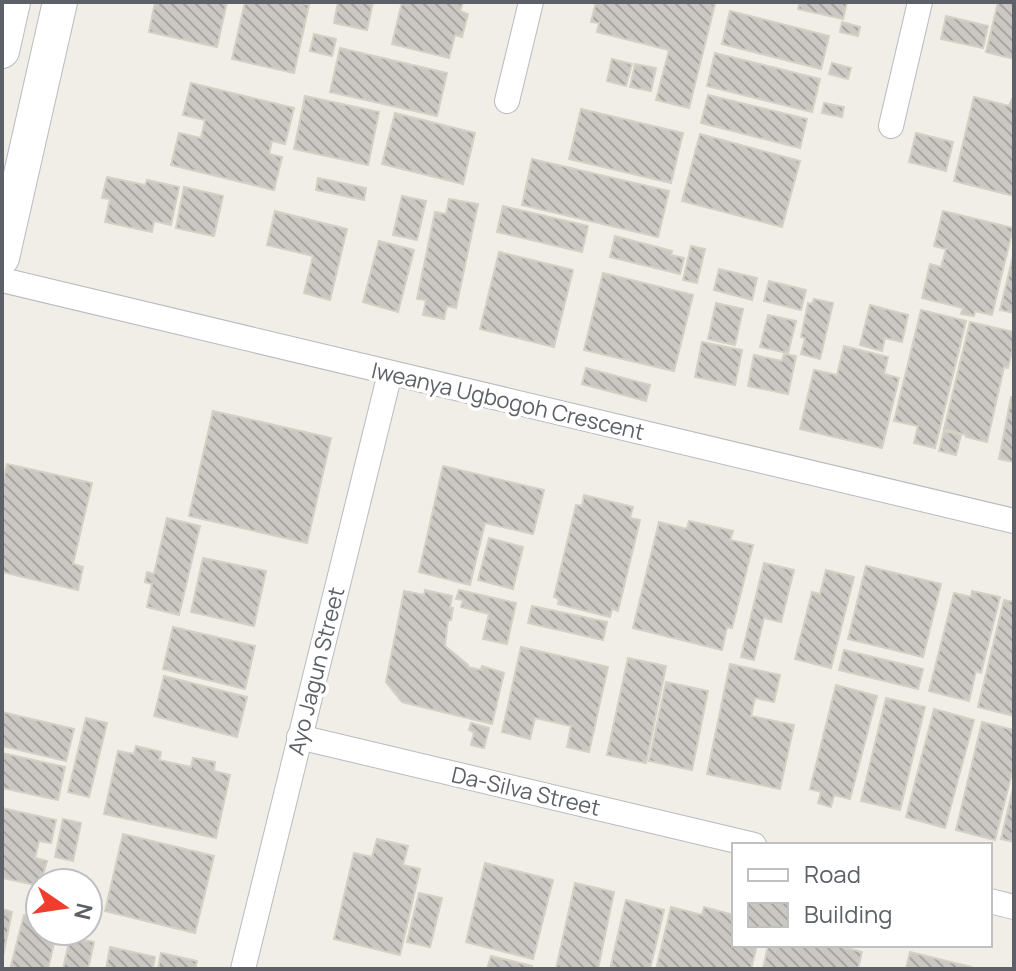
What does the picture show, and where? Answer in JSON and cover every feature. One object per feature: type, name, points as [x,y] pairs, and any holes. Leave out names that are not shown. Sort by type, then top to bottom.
[{"type":"main road","points":[[2,51],[13,2]]},
{"type":"main road","points":[[2,258],[60,2]]},
{"type":"street","points":[[507,101],[531,2]]},
{"type":"street","points":[[891,126],[920,2]]},
{"type":"street","name":"Iweanya Ugbogoh Crescent","points":[[2,280],[1014,521]]},
{"type":"street","name":"Ayo Jagun Street","points":[[243,969],[390,373]]},
{"type":"street","name":"Da-Silva Street","points":[[299,737],[746,843]]},
{"type":"street","points":[[992,902],[1014,907]]},
{"type":"building","points":[[155,2],[227,2],[217,47],[149,32]]},
{"type":"building","points":[[245,2],[298,2],[309,5],[294,73],[232,59]]},
{"type":"building","points":[[338,2],[373,2],[367,30],[334,23]]},
{"type":"building","points":[[402,2],[463,2],[460,11],[468,14],[462,37],[455,35],[449,58],[392,44]]},
{"type":"building","points":[[596,2],[715,4],[689,108],[656,100],[669,50],[597,32],[599,23],[591,22]]},
{"type":"building","points":[[800,2],[847,2],[843,19],[798,9]]},
{"type":"building","points":[[998,2],[1014,2],[1014,59],[986,52]]},
{"type":"building","points":[[730,11],[829,36],[821,69],[722,44]]},
{"type":"building","points":[[946,16],[988,26],[983,48],[941,39]]},
{"type":"building","points":[[842,22],[860,27],[858,36],[840,32]]},
{"type":"building","points":[[314,34],[336,39],[332,56],[310,51]]},
{"type":"building","points":[[340,48],[447,73],[437,116],[330,92]]},
{"type":"building","points":[[715,53],[820,79],[812,112],[707,86]]},
{"type":"building","points":[[612,59],[632,64],[626,86],[607,81]]},
{"type":"building","points":[[832,63],[851,68],[848,79],[829,74]]},
{"type":"building","points":[[635,64],[656,68],[651,91],[630,87]]},
{"type":"building","points":[[191,83],[294,108],[285,144],[272,141],[269,154],[282,157],[274,190],[171,165],[179,133],[201,138],[205,120],[183,115]]},
{"type":"building","points":[[708,95],[807,119],[800,148],[701,123]]},
{"type":"building","points":[[305,96],[379,112],[368,165],[294,149]]},
{"type":"building","points":[[974,97],[1009,106],[1014,99],[1014,196],[954,181]]},
{"type":"building","points":[[824,103],[844,107],[842,117],[822,113]]},
{"type":"building","points":[[581,109],[683,133],[671,183],[569,159]]},
{"type":"building","points":[[395,113],[475,133],[463,184],[382,164]]},
{"type":"building","points":[[916,133],[953,142],[946,171],[909,162]]},
{"type":"building","points":[[700,134],[800,161],[782,227],[682,201]]},
{"type":"building","points":[[532,159],[669,191],[658,237],[522,205]]},
{"type":"building","points":[[107,177],[145,185],[147,180],[179,187],[171,225],[154,221],[152,232],[105,222],[110,199],[102,198]]},
{"type":"building","points":[[318,178],[366,188],[364,200],[316,190]]},
{"type":"building","points":[[184,187],[223,196],[214,236],[176,228]]},
{"type":"building","points":[[402,196],[426,201],[417,240],[393,235]]},
{"type":"building","points":[[449,199],[478,204],[456,308],[447,306],[444,319],[423,315],[426,300],[417,299],[435,212],[446,214]]},
{"type":"building","points":[[503,206],[588,226],[582,252],[497,232]]},
{"type":"building","points":[[275,211],[347,229],[330,300],[304,293],[313,256],[267,245]]},
{"type":"building","points":[[943,211],[1013,228],[992,315],[975,311],[974,316],[961,314],[963,308],[922,298],[930,264],[941,267],[946,249],[934,246]]},
{"type":"building","points":[[615,236],[672,251],[671,255],[684,258],[680,274],[610,257]]},
{"type":"building","points":[[379,241],[414,250],[398,312],[363,302]]},
{"type":"building","points":[[691,246],[705,249],[697,283],[683,280]]},
{"type":"building","points":[[499,252],[573,270],[554,347],[480,329]]},
{"type":"building","points":[[1014,256],[1014,313],[1000,310]]},
{"type":"building","points":[[719,269],[757,278],[752,300],[714,290]]},
{"type":"building","points":[[603,273],[693,295],[674,371],[584,350]]},
{"type":"building","points":[[769,281],[806,290],[801,310],[764,301]]},
{"type":"building","points":[[814,299],[833,303],[820,359],[801,354],[808,303],[812,304]]},
{"type":"building","points":[[716,303],[743,309],[735,345],[708,339]]},
{"type":"building","points":[[870,305],[908,315],[902,342],[885,338],[882,351],[860,345]]},
{"type":"building","points":[[921,310],[966,321],[935,448],[914,443],[918,426],[894,421]]},
{"type":"building","points":[[768,315],[796,321],[788,353],[760,347]]},
{"type":"building","points":[[970,322],[1014,332],[1008,368],[1004,367],[987,442],[944,429]]},
{"type":"building","points":[[702,342],[742,350],[735,385],[695,377]]},
{"type":"building","points":[[844,346],[888,357],[884,374],[899,378],[882,448],[800,429],[814,370],[837,375]]},
{"type":"building","points":[[784,354],[796,356],[788,394],[748,386],[754,355],[782,361]]},
{"type":"building","points":[[586,368],[650,385],[646,401],[582,384]]},
{"type":"building","points":[[1011,397],[1014,398],[1014,462],[999,459]]},
{"type":"building","points":[[213,411],[331,438],[307,543],[189,516]]},
{"type":"building","points":[[944,431],[961,435],[956,455],[939,451]]},
{"type":"building","points":[[7,464],[92,483],[73,564],[83,567],[78,590],[2,572],[2,485]]},
{"type":"building","points":[[443,466],[544,490],[533,534],[485,523],[470,585],[419,572]]},
{"type":"building","points":[[584,495],[633,507],[630,518],[640,520],[618,611],[612,609],[610,617],[558,604],[559,599],[554,597],[576,505],[582,506]]},
{"type":"building","points":[[167,518],[200,526],[179,615],[147,607],[152,584],[145,582],[147,572],[154,574]]},
{"type":"building","points":[[689,521],[733,531],[730,540],[753,545],[732,628],[727,627],[722,650],[633,628],[659,522],[687,529]]},
{"type":"building","points":[[489,538],[523,547],[513,589],[478,580]]},
{"type":"building","points":[[203,558],[266,571],[254,626],[191,612]]},
{"type":"building","points":[[764,563],[794,570],[781,622],[764,618],[754,660],[741,657]]},
{"type":"building","points":[[866,566],[941,584],[923,657],[848,639]]},
{"type":"building","points":[[826,570],[854,577],[831,668],[795,659],[812,592],[820,594]]},
{"type":"building","points":[[425,590],[452,596],[450,608],[453,608],[451,620],[448,620],[445,646],[468,667],[481,670],[482,666],[504,673],[492,724],[402,702],[386,682],[404,591],[424,595]]},
{"type":"building","points":[[459,590],[516,603],[507,644],[483,639],[489,614],[461,607],[463,600],[456,599]]},
{"type":"building","points":[[972,591],[1000,597],[981,673],[976,671],[969,701],[929,691],[954,593],[971,597]]},
{"type":"building","points":[[1004,600],[1014,602],[1014,716],[978,707]]},
{"type":"building","points":[[532,606],[607,622],[603,640],[528,623]]},
{"type":"building","points":[[173,627],[255,646],[245,689],[163,669]]},
{"type":"building","points":[[521,647],[608,667],[589,752],[567,747],[571,726],[535,718],[530,739],[502,732]]},
{"type":"building","points":[[844,650],[923,669],[918,689],[839,670]]},
{"type":"building","points":[[628,658],[666,666],[646,763],[607,755]]},
{"type":"building","points":[[730,664],[780,675],[774,702],[755,698],[751,716],[794,725],[780,789],[707,774]]},
{"type":"building","points":[[164,676],[247,697],[237,737],[154,716]]},
{"type":"building","points":[[666,682],[708,691],[692,770],[649,761]]},
{"type":"building","points":[[836,685],[877,696],[850,799],[834,795],[831,807],[818,803],[821,792],[810,789]]},
{"type":"building","points":[[886,698],[925,707],[900,810],[861,801]]},
{"type":"building","points":[[934,709],[974,720],[945,828],[906,817]]},
{"type":"building","points":[[2,712],[74,729],[66,761],[2,746]]},
{"type":"building","points":[[86,718],[107,723],[89,797],[68,792]]},
{"type":"building","points":[[982,722],[1014,730],[1014,765],[995,840],[956,830]]},
{"type":"building","points":[[471,723],[489,728],[484,748],[471,745],[474,732],[469,730]]},
{"type":"building","points":[[136,746],[161,752],[159,760],[191,767],[193,758],[215,762],[214,771],[230,775],[216,838],[104,814],[118,751],[134,754]]},
{"type":"building","points":[[2,753],[65,767],[58,800],[2,788]]},
{"type":"building","points":[[1014,784],[1014,842],[1001,839]]},
{"type":"building","points":[[2,808],[56,820],[51,843],[39,841],[35,858],[47,861],[45,867],[24,867],[24,883],[2,878]]},
{"type":"building","points":[[63,819],[81,823],[73,861],[55,857]]},
{"type":"building","points":[[123,834],[214,856],[195,933],[105,911]]},
{"type":"building","points":[[377,839],[408,846],[403,865],[420,869],[400,955],[334,939],[354,853],[372,857]]},
{"type":"building","points":[[485,863],[553,880],[533,959],[466,942]]},
{"type":"building","points":[[575,883],[614,892],[598,969],[556,969]]},
{"type":"building","points":[[419,893],[442,898],[430,947],[407,942]]},
{"type":"building","points":[[626,900],[664,910],[650,969],[610,969]]},
{"type":"building","points":[[671,907],[702,915],[704,907],[732,914],[732,947],[756,947],[751,969],[656,969]]},
{"type":"building","points":[[2,909],[12,912],[2,961]]},
{"type":"building","points":[[24,915],[24,947],[53,947],[48,969],[10,969]]},
{"type":"building","points":[[68,947],[93,947],[88,969],[63,969]]},
{"type":"building","points":[[110,947],[155,957],[153,969],[106,969]]},
{"type":"building","points":[[768,947],[843,947],[862,952],[858,969],[763,969]]},
{"type":"building","points":[[910,952],[971,967],[906,969]]},
{"type":"building","points":[[161,953],[197,961],[195,969],[158,969]]},
{"type":"building","points":[[491,956],[532,966],[531,969],[487,969]]}]
